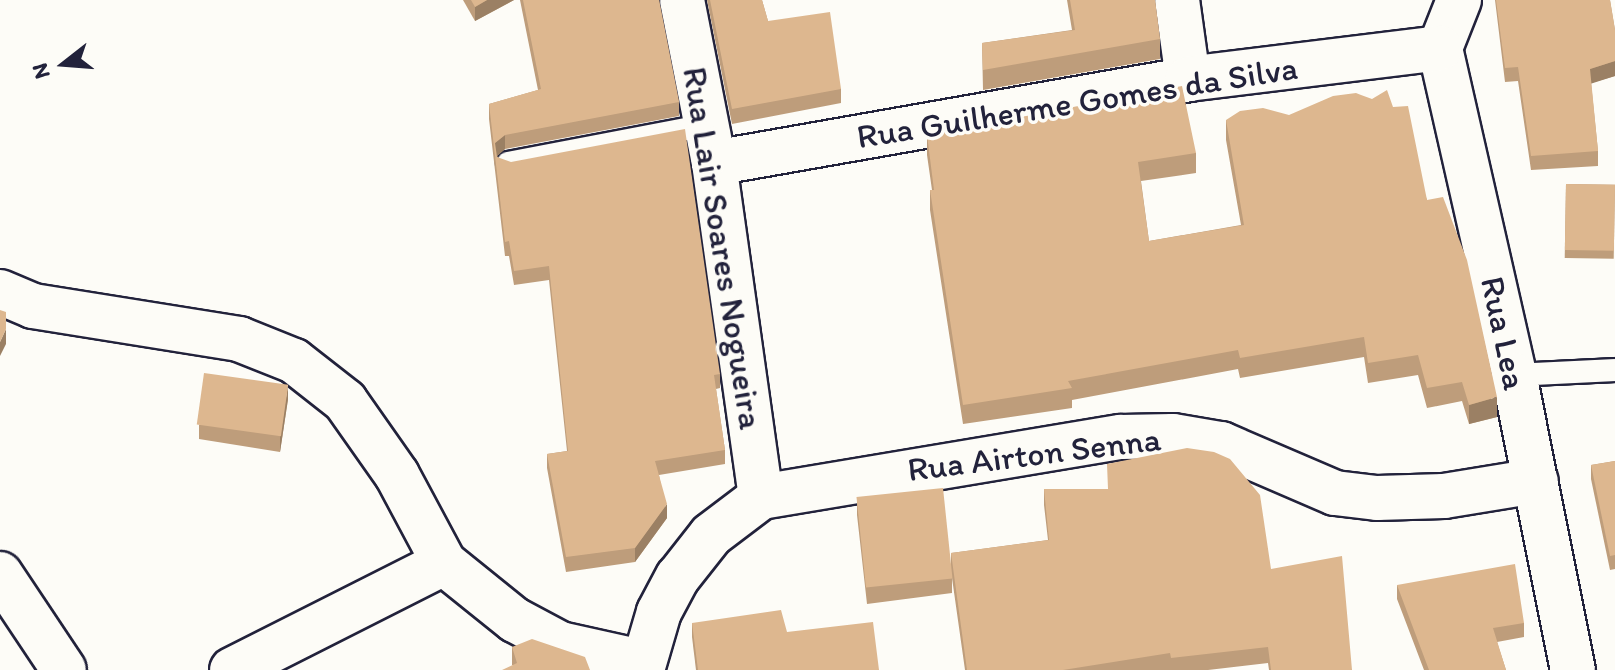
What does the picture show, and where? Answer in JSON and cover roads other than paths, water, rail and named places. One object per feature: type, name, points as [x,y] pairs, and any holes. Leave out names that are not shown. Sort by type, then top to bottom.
[{"type":"street","name":"Rua Lair Soares Nogueira","points":[[682,0],[711,144],[761,497]]},
{"type":"street","points":[[1177,0],[1188,79]]},
{"type":"street","points":[[1440,48],[1459,0]]},
{"type":"street","name":"Rua Guilherme Gomes da Silva","points":[[711,144],[1440,48]]},
{"type":"street","name":"Rua Lea","points":[[1440,48],[1514,375],[1573,670]]},
{"type":"street","points":[[0,292],[33,306],[239,339],[294,361],[345,401],[397,475],[444,563],[515,620],[560,644],[642,666],[678,577],[711,535],[761,497]]},
{"type":"street","name":"Rua Airton Senna","points":[[761,497],[1121,437],[1173,436],[1221,444],[1324,490],[1377,498],[1444,496],[1536,481]]},
{"type":"street","points":[[232,670],[444,563]]},
{"type":"street","points":[[0,574],[64,670]]},
{"type":"lane","points":[[508,163],[711,144]]},
{"type":"lane","points":[[1514,375],[1615,370]]}]
